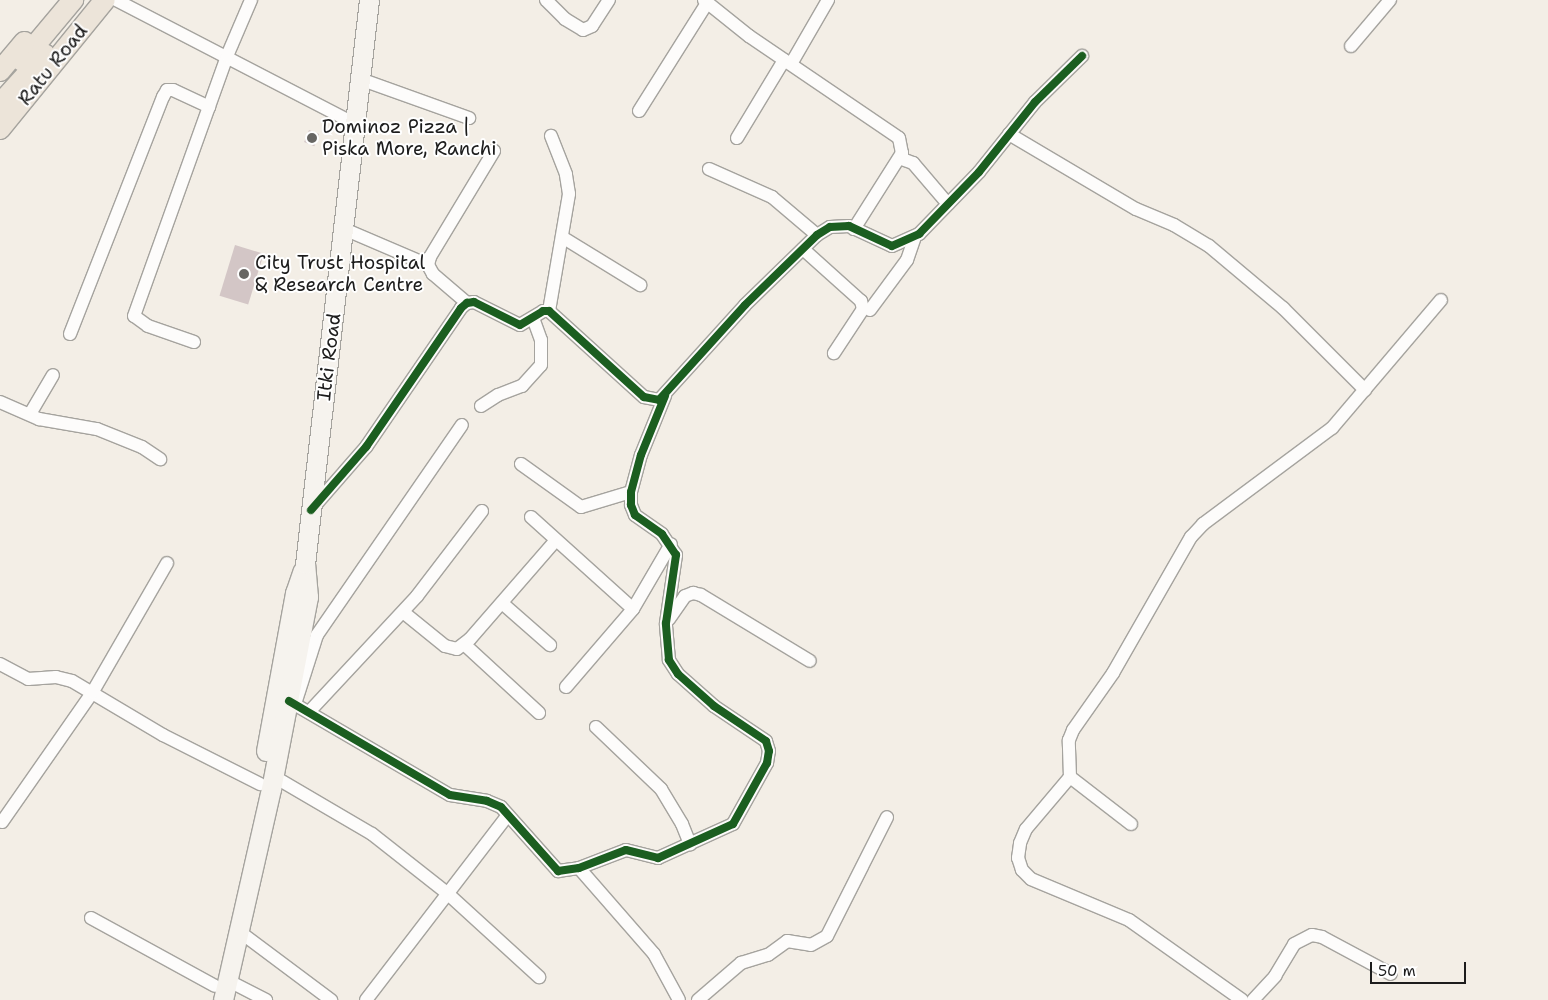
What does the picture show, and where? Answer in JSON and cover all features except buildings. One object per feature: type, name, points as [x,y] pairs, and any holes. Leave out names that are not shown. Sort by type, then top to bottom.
[{"type":"main road","name":"Ratu Road","points":[[0,71],[60,0]]},
{"type":"main road","points":[[0,85],[73,0]]},
{"type":"main road","points":[[0,104],[89,0]]},
{"type":"main road","name":"Ratu Road","points":[[0,129],[105,0]]},
{"type":"street","points":[[116,0],[355,124]]},
{"type":"street","points":[[194,342],[148,326],[134,316],[227,56],[251,0]]},
{"type":"street","name":"Itki Road","points":[[305,564],[369,0]]},
{"type":"street","points":[[546,0],[565,19],[583,30],[592,26],[609,0]]},
{"type":"street","points":[[737,138],[828,0]]},
{"type":"street","points":[[1351,46],[1390,0]]},
{"type":"street","points":[[639,111],[705,1],[788,62],[892,132],[899,138],[902,159],[913,163],[948,204]]},
{"type":"street","points":[[292,703],[450,795],[494,802],[508,815],[552,866],[565,871],[579,868],[615,852],[626,850],[658,858],[733,824],[767,763],[769,751],[766,741],[714,706],[678,674],[669,660],[666,623],[677,568],[676,555],[671,544],[635,515],[631,492],[645,443],[665,396],[716,336],[817,235],[839,224],[892,246],[915,237],[948,204],[1009,134],[1082,56]]},
{"type":"street","points":[[360,80],[469,118]]},
{"type":"street","points":[[70,334],[166,90],[174,90],[209,107]]},
{"type":"street","points":[[1009,134],[1136,209],[1174,225],[1208,246],[1283,308],[1365,390]]},
{"type":"street","points":[[550,311],[569,186],[551,136]]},
{"type":"street","points":[[428,265],[430,258],[494,151]]},
{"type":"street","points":[[854,229],[902,153]]},
{"type":"street","points":[[709,169],[772,197],[817,235]]},
{"type":"street","points":[[344,229],[428,265],[433,274],[467,303]]},
{"type":"street","points":[[562,237],[640,285]]},
{"type":"street","points":[[870,310],[907,260],[915,237]]},
{"type":"street","points":[[803,249],[861,302],[863,308],[834,353]]},
{"type":"street","points":[[1242,1000],[1129,920],[1042,884],[1022,870],[1018,858],[1026,828],[1070,777],[1069,740],[1073,730],[1113,673],[1191,537],[1203,524],[1317,441],[1365,390],[1441,300]]},
{"type":"street","points":[[311,510],[366,447],[460,308],[467,303],[474,302],[514,324],[526,324],[533,318],[550,311]]},
{"type":"street","points":[[550,311],[644,397],[652,401],[665,396]]},
{"type":"street","points":[[481,406],[498,395],[522,386],[541,365],[542,340],[533,318]]},
{"type":"street","points":[[30,414],[53,375]]},
{"type":"street","points":[[0,402],[30,414],[97,429],[142,447],[160,458]]},
{"type":"street","points":[[219,991],[267,780],[292,703],[320,630],[462,424]]},
{"type":"street","points":[[521,464],[580,507],[631,492]]},
{"type":"street","points":[[309,712],[403,612],[482,511]]},
{"type":"street","points":[[531,517],[632,609]]},
{"type":"street","points":[[403,612],[451,650],[464,644],[556,540]]},
{"type":"street","points":[[566,687],[632,609],[671,544]]},
{"type":"street","points":[[2,822],[92,693],[167,563]]},
{"type":"street","points":[[292,703],[308,597],[305,564]]},
{"type":"street","points":[[219,991],[240,932],[267,780],[295,593],[305,564]]},
{"type":"street","points":[[666,623],[685,596],[692,593],[701,595],[810,661]]},
{"type":"street","points":[[502,603],[550,645]]},
{"type":"street","points":[[464,644],[539,713]]},
{"type":"street","points":[[0,664],[28,679],[64,678],[163,736],[267,780],[372,834],[448,893],[539,977]]},
{"type":"street","points":[[596,727],[661,789],[682,824],[690,844]]},
{"type":"street","points":[[1070,777],[1130,824]]},
{"type":"street","points":[[366,1000],[508,815]]},
{"type":"street","points":[[698,1000],[741,963],[768,956],[787,941],[811,945],[827,936],[887,817]]},
{"type":"street","points":[[579,868],[654,954],[679,1000]]},
{"type":"street","points":[[91,918],[219,991],[266,1000]]},
{"type":"street","points":[[240,932],[331,1000]]},
{"type":"street","points":[[1253,1000],[1275,976],[1294,944],[1312,935],[1322,937],[1391,974]]},
{"type":"cycle path","points":[[311,510],[366,447],[461,308],[467,303],[474,302],[520,325],[543,311],[549,311],[644,397],[659,400],[745,305],[817,235],[830,227],[849,226],[892,246],[919,234],[979,172],[1035,102],[1082,56]]},
{"type":"cycle path","points":[[289,701],[450,795],[487,801],[501,807],[558,871],[579,868],[626,850],[658,858],[733,824],[767,763],[769,751],[766,741],[714,706],[678,674],[669,660],[666,623],[676,555],[662,534],[635,515],[631,505],[631,492],[641,455],[665,396]]},
{"type":"place","name":"Dominoz Pizza | Piska More, Ranchi","points":[[312,138]]},
{"type":"place","name":"City Trust Hospital & Research Centre","points":[[244,274]]}]
